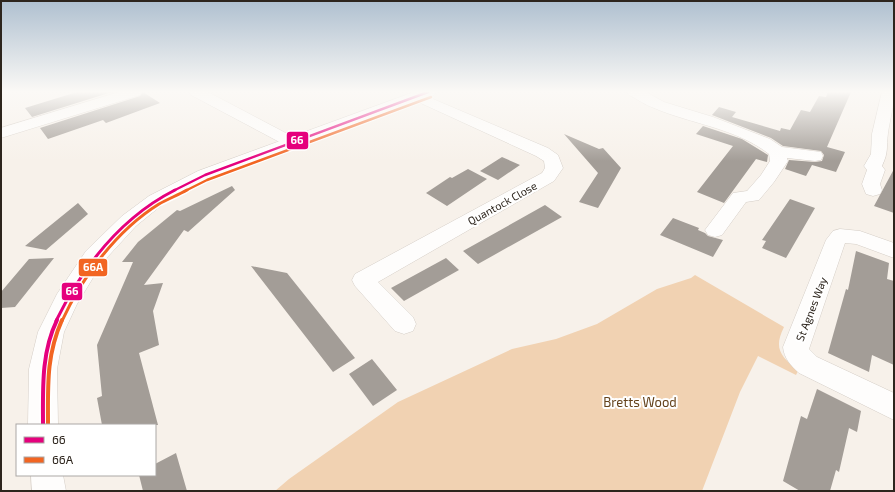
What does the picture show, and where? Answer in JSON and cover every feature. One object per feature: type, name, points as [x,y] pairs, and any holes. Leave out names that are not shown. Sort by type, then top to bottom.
[{"type":"street","points":[[1,133],[60,115]]},
{"type":"street","points":[[240,115],[293,143]]},
{"type":"street","points":[[43,424],[43,369],[51,332],[77,282],[94,257],[107,243],[145,208],[168,192],[204,175],[370,115]]},
{"type":"street","name":"Quantock Close","points":[[404,324],[363,280],[548,177],[554,168],[552,159],[542,152],[465,115]]},
{"type":"street","points":[[692,115],[764,142],[777,152],[815,156]]},
{"type":"street","points":[[873,190],[871,184],[876,170],[873,166],[886,156],[880,134],[884,115]]},
{"type":"street","points":[[715,230],[740,197],[752,196],[768,178],[779,161],[777,152]]},
{"type":"street","name":"St Agnes Way","points":[[894,251],[855,237],[846,235],[840,236],[796,347],[796,352],[800,359],[808,365],[894,407]]},
{"type":"street","points":[[47,476],[49,491]]},
{"type":"green space","name":"Bretts Wood","points":[[695,275],[784,327],[779,341],[780,352],[798,371],[796,375],[758,356],[740,392],[702,491],[275,491],[289,479],[398,402],[512,349],[556,339],[597,324],[657,289],[691,278]]},
{"type":"building","points":[[81,115],[128,115],[106,123],[103,120],[48,139],[40,128]]},
{"type":"building","points":[[712,115],[734,115],[732,117],[780,131],[781,128],[790,130],[798,115],[841,115],[827,147],[845,152],[836,172],[812,165],[806,176],[785,169],[789,160],[815,162],[822,161],[824,155],[821,151],[783,146],[771,138]]},
{"type":"building","points":[[703,126],[742,139],[768,155],[767,162],[756,159],[724,203],[697,192],[733,146],[696,134]]},
{"type":"building","points":[[564,134],[599,149],[603,148],[621,168],[598,208],[579,202],[598,173]]},
{"type":"building","points":[[502,157],[520,165],[498,180],[480,171]]},
{"type":"building","points":[[468,169],[487,179],[447,206],[426,193],[450,177],[452,178]]},
{"type":"building","points":[[894,169],[894,213],[874,206]]},
{"type":"building","points":[[232,186],[235,190],[188,232],[184,230],[144,285],[163,283],[153,311],[159,345],[139,353],[158,425],[102,424],[97,398],[102,396],[97,345],[133,262],[122,262],[138,242],[177,210],[180,211]]},
{"type":"building","points":[[790,199],[815,208],[786,258],[762,248],[766,241],[762,240]]},
{"type":"building","points":[[78,203],[88,214],[46,250],[25,246]]},
{"type":"building","points":[[545,205],[562,217],[478,264],[463,251]]},
{"type":"building","points":[[673,218],[699,228],[698,230],[708,236],[723,240],[713,257],[660,235]]},
{"type":"building","points":[[856,251],[889,263],[887,279],[894,281],[894,365],[872,355],[869,372],[828,353],[846,289],[848,290]]},
{"type":"building","points":[[54,258],[15,307],[1,308],[1,292],[29,259]]},
{"type":"building","points":[[446,258],[459,270],[404,301],[391,288]]},
{"type":"building","points":[[251,266],[287,273],[355,358],[333,372]]},
{"type":"building","points":[[372,359],[397,390],[373,406],[349,374]]},
{"type":"building","points":[[817,389],[861,411],[857,432],[849,428],[839,472],[836,470],[830,491],[800,491],[783,481],[801,416],[807,419]]},
{"type":"building","points":[[176,453],[187,491],[143,491],[139,476],[156,476],[156,463]]},
{"type":"transit line","name":"66","points":[[43,424],[43,369],[51,332],[66,301],[94,257],[129,221],[156,200],[205,175],[366,115]]},
{"type":"transit line","name":"66A","points":[[48,424],[48,370],[56,334],[70,303],[98,260],[132,225],[159,204],[207,180],[383,115]]}]
